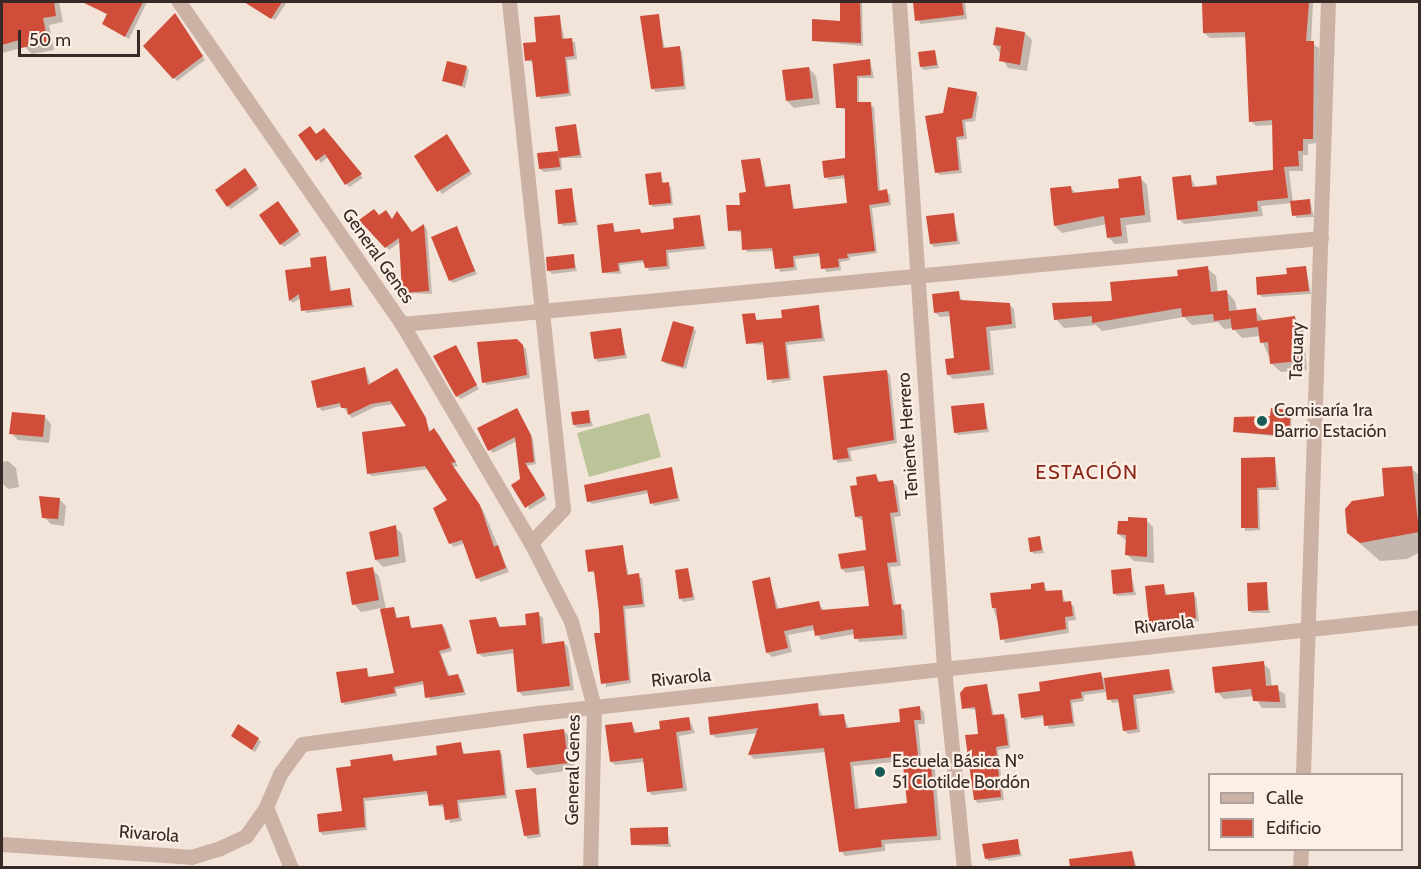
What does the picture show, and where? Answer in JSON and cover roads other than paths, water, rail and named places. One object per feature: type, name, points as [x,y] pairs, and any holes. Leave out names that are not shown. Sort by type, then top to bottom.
[{"type":"street","name":"General Genes","points":[[178,2],[402,324],[531,543],[571,621],[594,707],[590,867]]},
{"type":"street","points":[[509,2],[563,509],[531,543]]},
{"type":"street","name":"Teniente Herrero","points":[[899,2],[944,668],[964,867]]},
{"type":"street","name":"Tacuary","points":[[1303,773],[1328,2]]},
{"type":"street","points":[[402,324],[1321,238]]},
{"type":"street","name":"Rivarola","points":[[2,844],[191,856],[246,836],[266,807],[280,774],[302,744],[594,707],[1419,616]]},
{"type":"street","points":[[266,807],[291,867]]},
{"type":"street","points":[[1300,867],[1301,851]]},
{"type":"place","name":"Comisaría 1ra Barrio Estación","points":[[1262,421]]},
{"type":"place","name":"Escuela Básica Nº 51 Clotilde Bordón","points":[[880,772]]},
{"type":"district","name":"ESTACIÓN","points":[[1087,472]]}]
